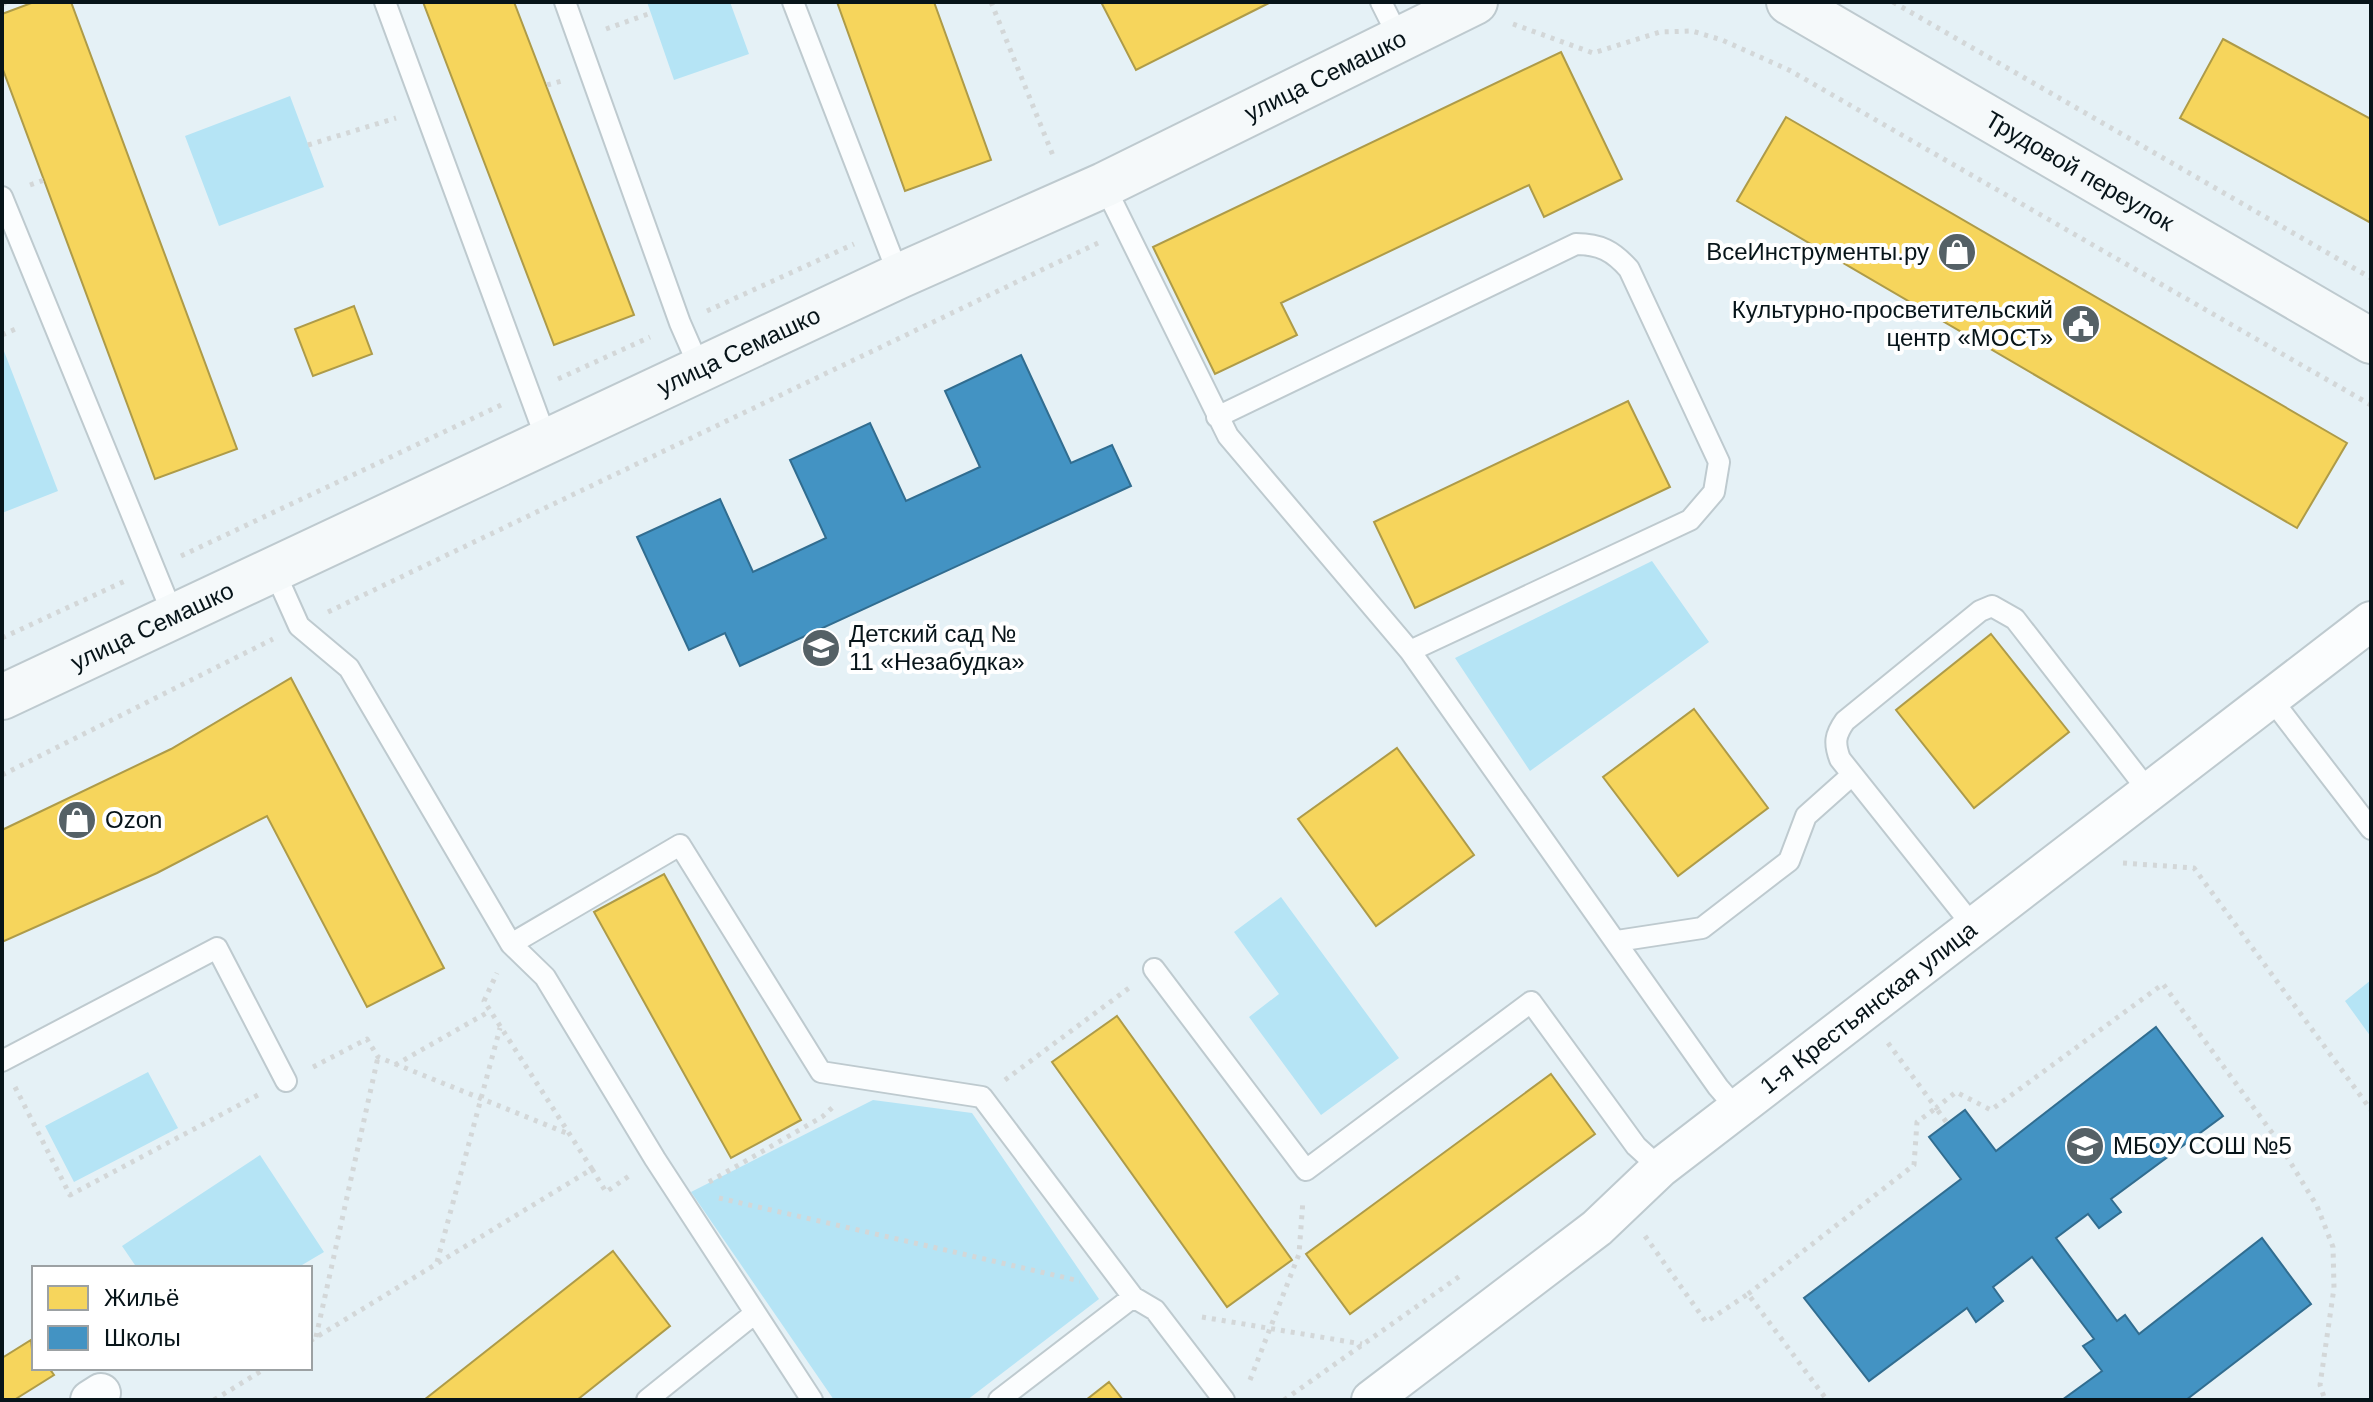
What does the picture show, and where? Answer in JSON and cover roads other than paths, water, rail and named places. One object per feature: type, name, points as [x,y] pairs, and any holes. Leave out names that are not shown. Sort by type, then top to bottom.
[{"type":"main road","name":"улица Семашко","points":[[2,697],[899,276],[1104,185],[1390,20],[1475,2]]},
{"type":"main road","name":"Трудовой переулок","points":[[1789,2],[2371,341]]},
{"type":"street","name":"1-я Крестьянская улица","points":[[1371,1400],[1597,1228],[1660,1168],[2371,621]]},
{"type":"lane","points":[[385,2],[547,441]]},
{"type":"lane","points":[[565,2],[680,323],[701,371]]},
{"type":"lane","points":[[793,2],[899,276]]},
{"type":"lane","points":[[1104,185],[1228,436],[1410,651],[1718,1087],[1737,1109]]},
{"type":"lane","points":[[2,197],[173,615]]},
{"type":"lane","points":[[1217,417],[1576,244],[1596,244],[1616,255],[1629,269],[1719,462],[1714,492],[1690,520],[1410,651]]},
{"type":"lane","points":[[273,568],[299,626],[349,668],[511,944],[545,977],[655,1159],[686,1195],[754,1314],[812,1400]]},
{"type":"lane","points":[[1973,926],[1852,775],[1835,747],[1836,733],[1845,721],[1980,611],[1992,606],[2015,619],[2150,793]]},
{"type":"lane","points":[[2272,700],[2371,829]]},
{"type":"lane","points":[[1617,941],[1702,928],[1789,861],[1806,816],[1852,775]]},
{"type":"lane","points":[[511,944],[680,845],[821,1072],[982,1097],[1127,1289],[1155,1310],[1224,1400]]},
{"type":"lane","points":[[5,1068],[217,948],[286,1081]]},
{"type":"lane","points":[[1154,969],[1306,1170],[1531,1002],[1636,1146],[1660,1168]]},
{"type":"lane","points":[[999,1400],[1127,1289]]},
{"type":"lane","points":[[647,1400],[754,1314]]},
{"type":"place","name":"ВсеИнструменты.ру","points":[[1957,252]]},
{"type":"place","name":"Культурно-просветительский центр «МОСТ»","points":[[2081,324]]},
{"type":"place","name":"Детский сад № 11 «Незабудка»","points":[[821,648]]},
{"type":"place","name":"Ozon","points":[[77,820]]},
{"type":"place","name":"МБОУ СОШ №5","points":[[2085,1146]]}]
